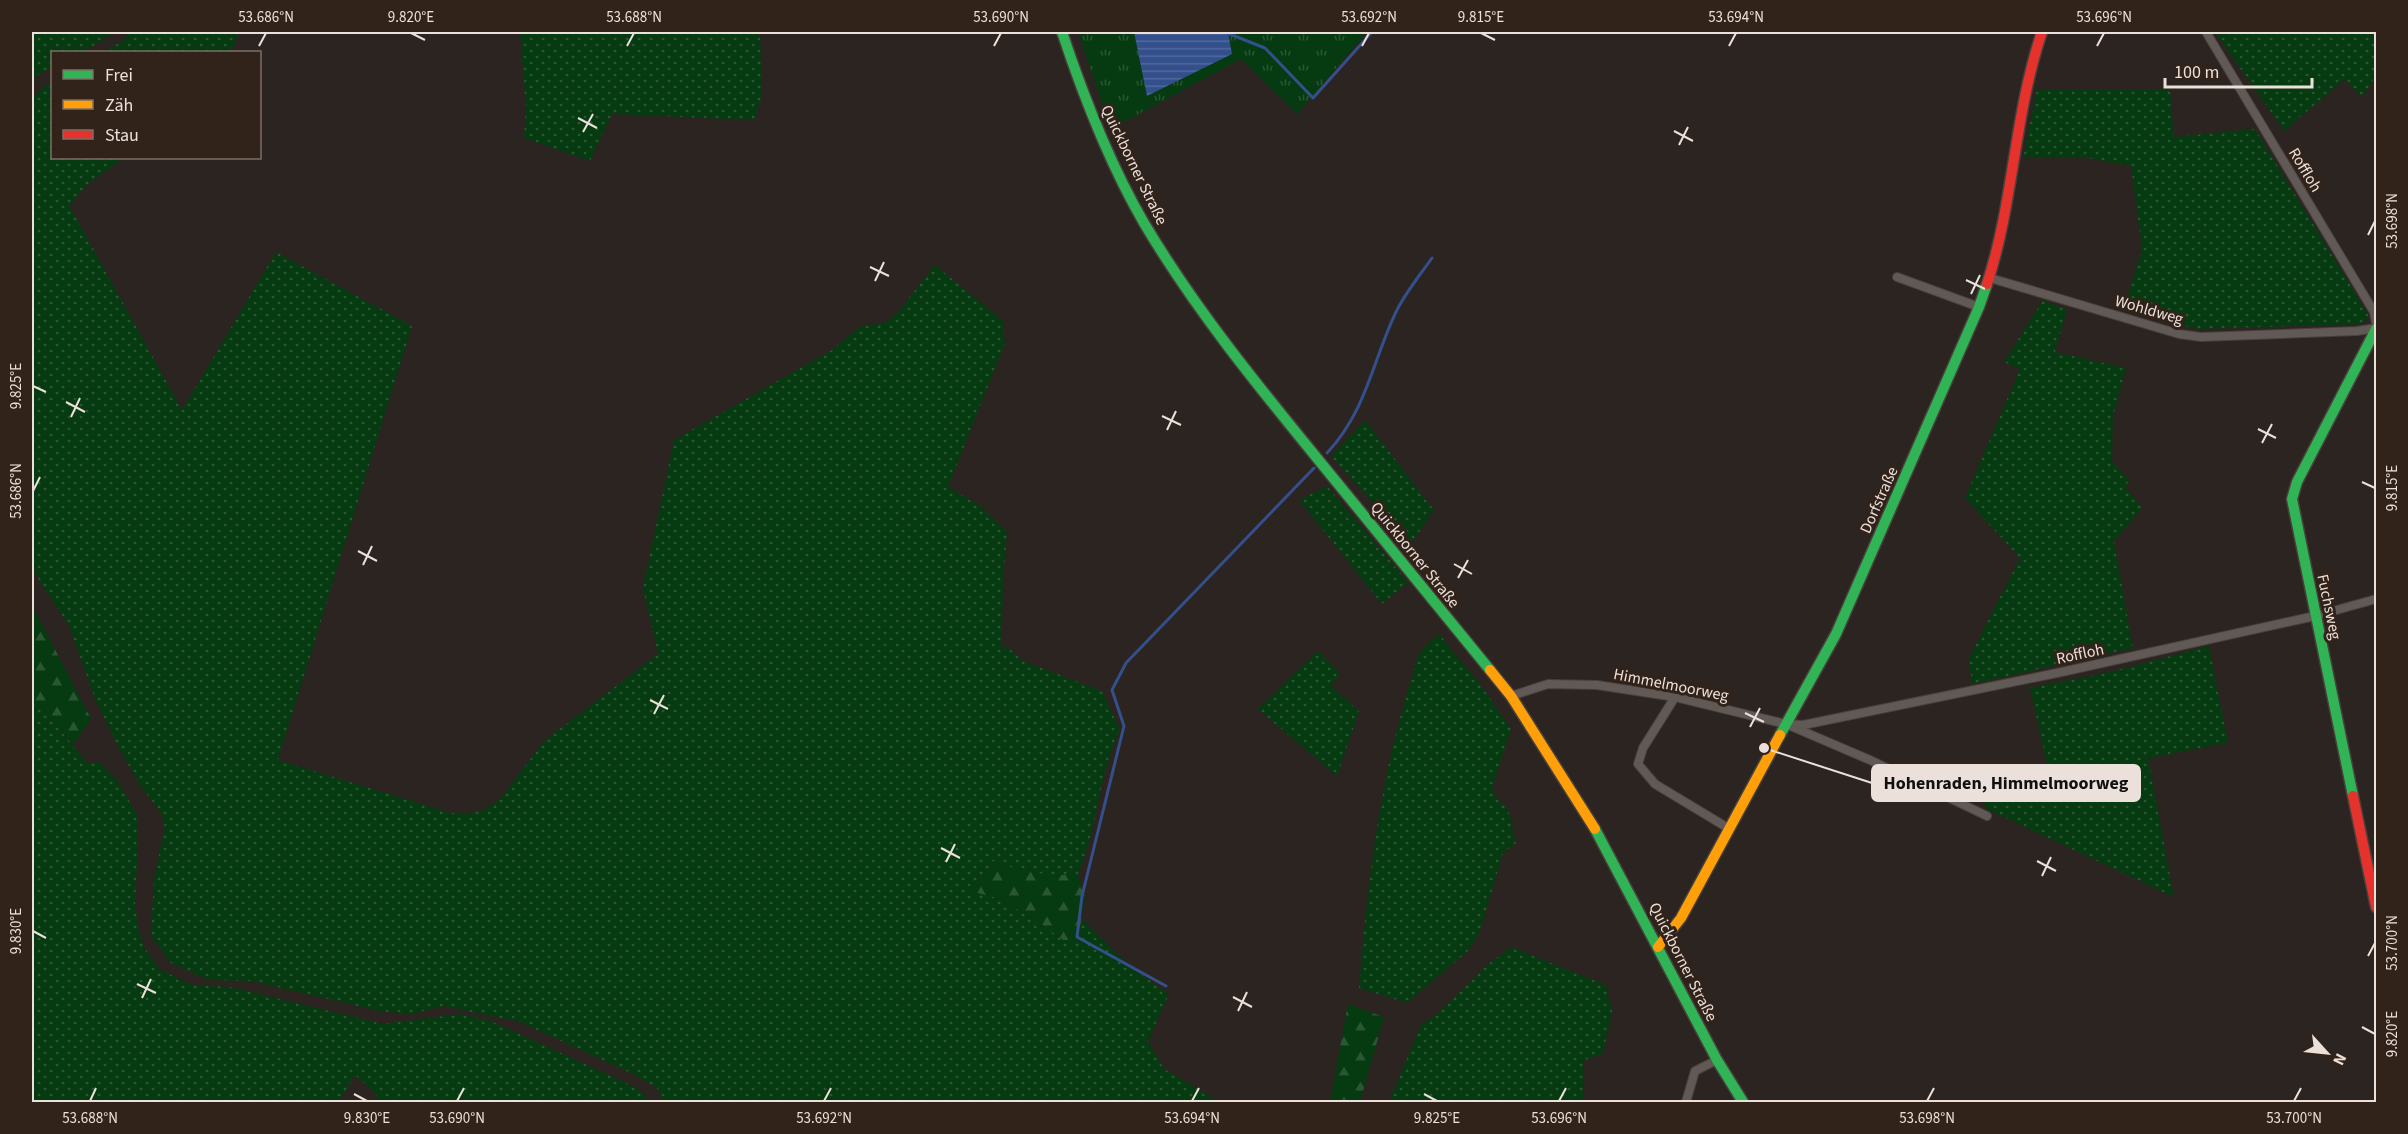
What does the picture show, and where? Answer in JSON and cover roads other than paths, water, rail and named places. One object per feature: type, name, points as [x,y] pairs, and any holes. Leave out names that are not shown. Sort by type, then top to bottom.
[{"type":"street","name":"Quickborner Straße","points":[[1062,32],[1083,95],[1104,144],[1143,221],[1188,294],[1272,404],[1511,696],[1586,812],[1686,1001],[1743,1102]]},
{"type":"street","name":"Dorfstraße","points":[[1658,947],[1681,918],[1728,828],[1836,634],[1979,307],[1989,278],[2000,232],[2028,78],[2042,32]]},
{"type":"street","name":"Roffloh","points":[[2206,32],[2374,312],[2376,327]]},
{"type":"street","points":[[1897,277],[1979,307]]},
{"type":"street","name":"Wohldweg","points":[[1989,278],[2179,334],[2202,337],[2358,331],[2376,327]]},
{"type":"street","name":"Fuchsweg","points":[[2376,327],[2297,482],[2292,499],[2376,907]]},
{"type":"street","name":"Roffloh","points":[[1786,724],[1815,723],[2069,671],[2315,616],[2376,599]]},
{"type":"street","name":"Himmelmoorweg","points":[[1511,696],[1548,684],[1597,685],[1675,697],[1786,724],[1870,759],[1987,816]]},
{"type":"street","points":[[1675,697],[1643,748],[1638,764],[1655,784],[1728,828]]},
{"type":"street","points":[[1686,1102],[1695,1071],[1718,1060]]},
{"type":"water","points":[[1134,32],[1228,32],[1232,54],[1147,96]]},
{"type":"waterway","points":[[1227,33],[1265,48],[1313,98],[1372,32]]},
{"type":"waterway","points":[[1327,453],[1340,437],[1360,403],[1400,305],[1432,258]]},
{"type":"waterway","points":[[1166,986],[1077,937],[1082,896],[1124,726],[1112,690],[1126,663],[1314,468]]},
{"type":"place","name":"Hohenraden, Himmelmoorweg","points":[[1764,748]]}]
